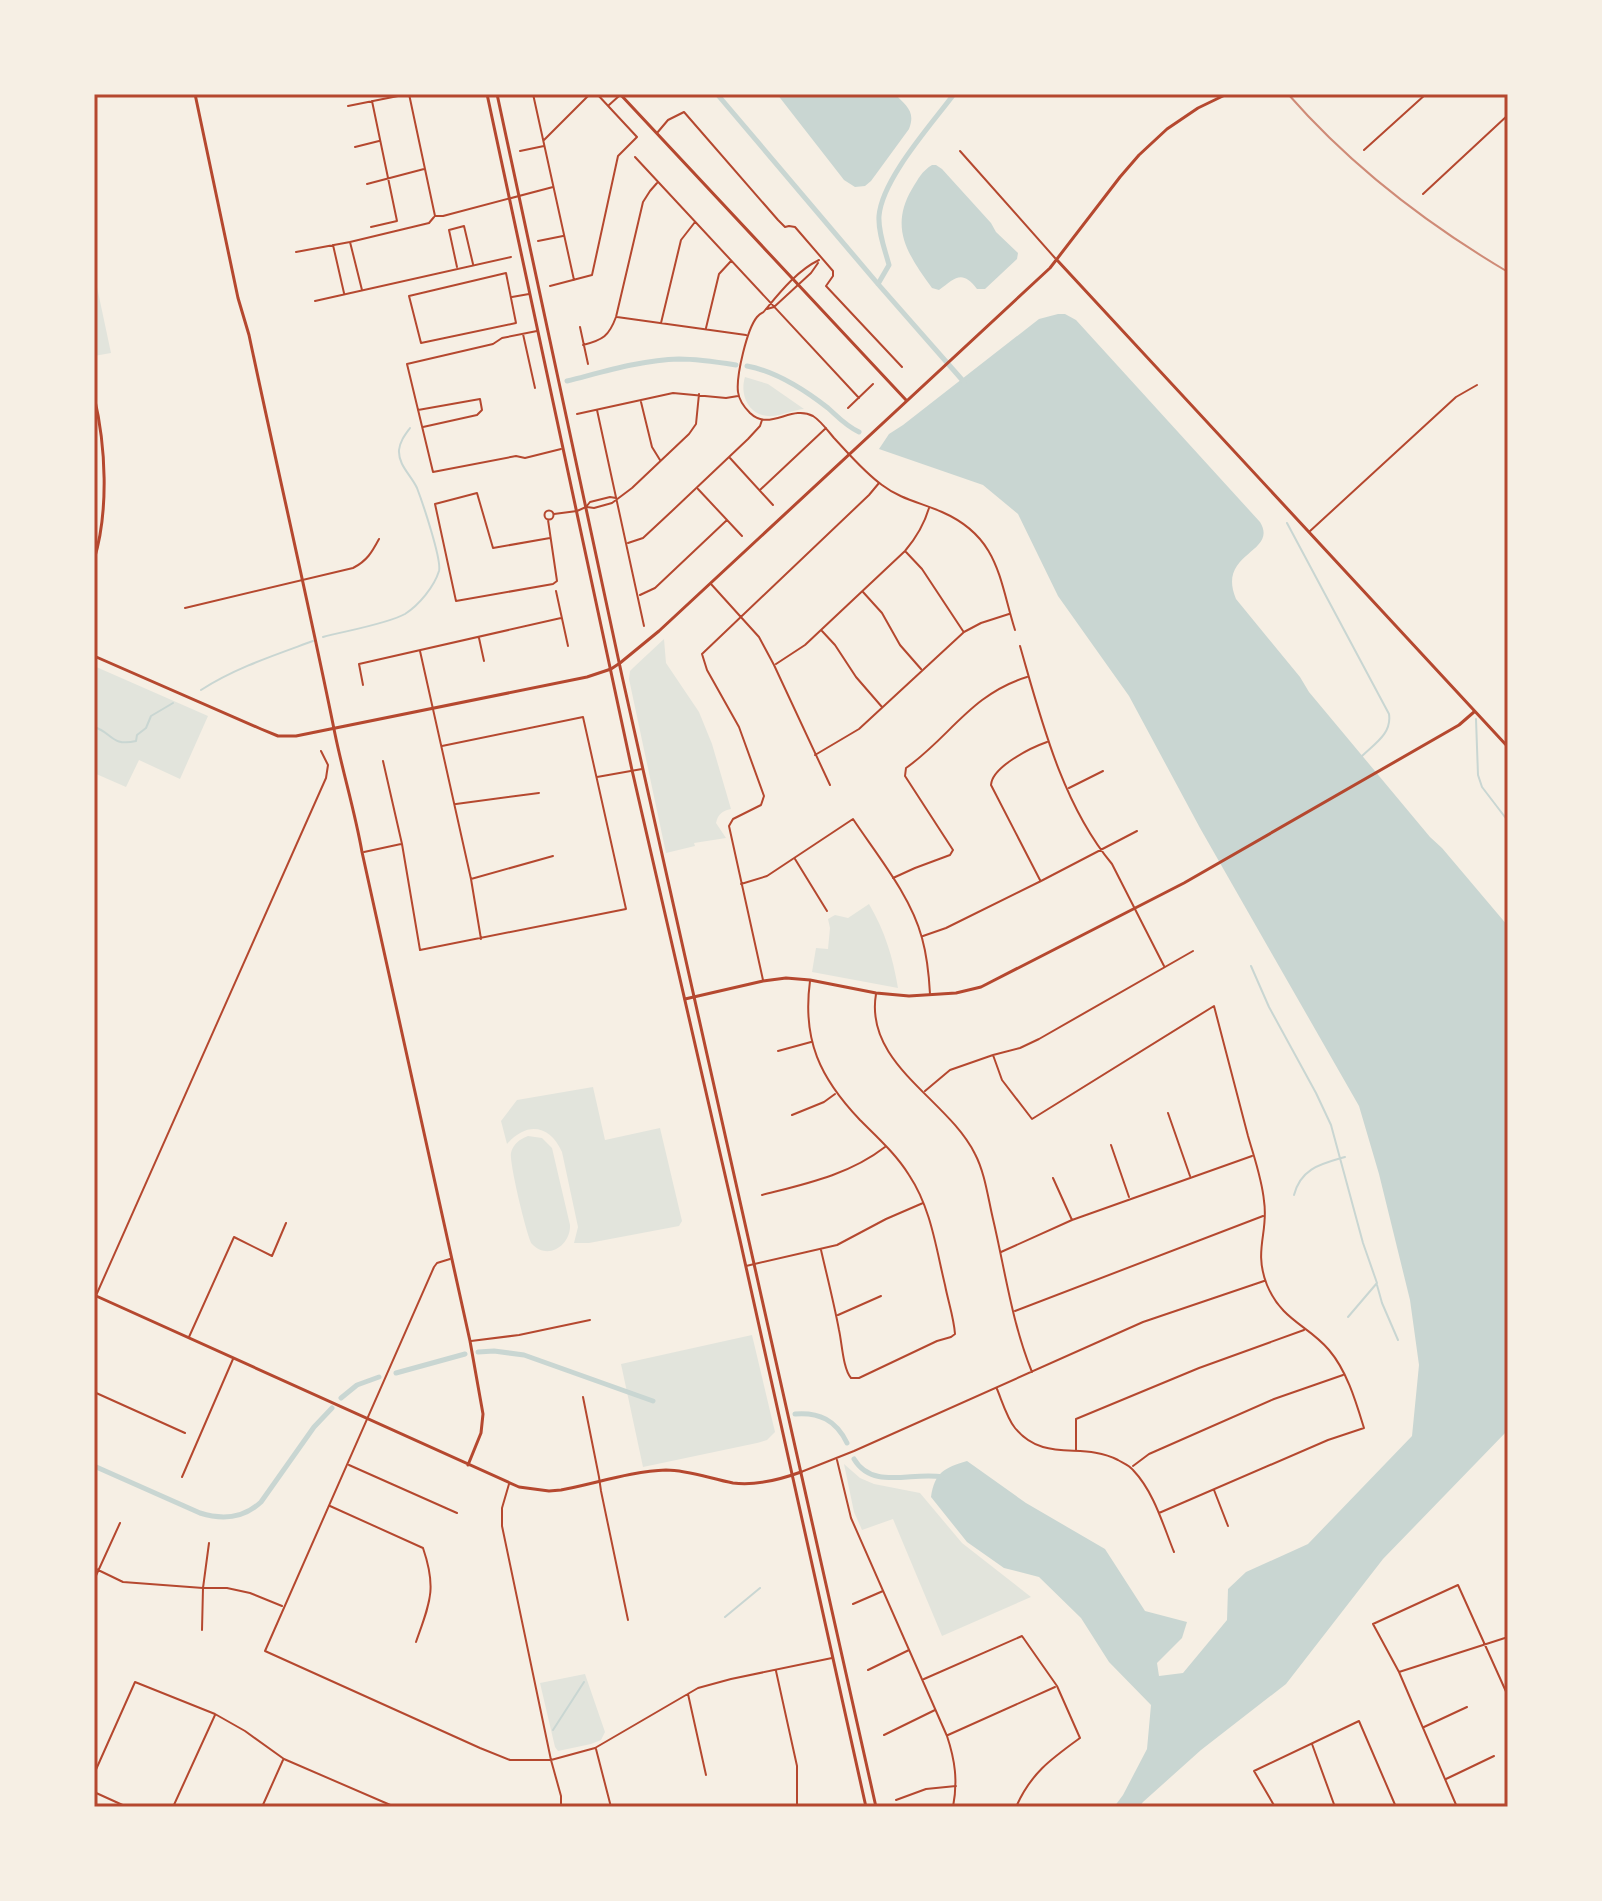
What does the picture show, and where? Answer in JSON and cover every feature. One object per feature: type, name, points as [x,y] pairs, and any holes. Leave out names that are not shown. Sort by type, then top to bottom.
[{"type":"main road","points":[[195,94],[470,1341],[483,1414],[481,1433],[468,1465]]},
{"type":"main road","points":[[487,94],[632,770],[866,1807]]},
{"type":"main road","points":[[497,94],[643,769],[876,1807]]},
{"type":"main road","points":[[621,94],[906,400]]},
{"type":"main road","points":[[94,656],[278,736],[334,730],[587,677],[611,669],[659,631],[1057,260],[1139,155],[1167,129],[1198,108],[1227,94]]},
{"type":"main road","points":[[1057,260],[1508,747]]},
{"type":"main road","points":[[94,396],[101,430],[103,493],[99,543],[94,560]]},
{"type":"main road","points":[[685,999],[786,978],[909,996],[965,991],[988,984],[1207,871],[1459,725],[1474,712]]},
{"type":"main road","points":[[95,1297],[519,1487],[549,1491],[667,1470],[745,1484],[801,1472]]},
{"type":"street","points":[[348,106],[409,94],[435,216]]},
{"type":"street","points":[[533,94],[574,281]]},
{"type":"street","points":[[544,140],[590,94]]},
{"type":"street","points":[[550,286],[592,275],[618,156],[637,137],[597,94]]},
{"type":"street","points":[[608,106],[621,94]]},
{"type":"street","points":[[1364,150],[1426,94]]},
{"type":"street","points":[[603,100],[608,95]]},
{"type":"street","points":[[371,227],[397,221],[372,101]]},
{"type":"street","points":[[657,133],[666,122],[684,112],[778,220],[785,227],[795,227],[833,271],[826,286],[902,367]]},
{"type":"street","points":[[1423,194],[1508,115]]},
{"type":"street","points":[[355,147],[381,141]]},
{"type":"street","points":[[520,151],[545,146]]},
{"type":"street","points":[[960,151],[1057,260]]},
{"type":"street","points":[[635,157],[859,398]]},
{"type":"street","points":[[367,184],[425,168]]},
{"type":"street","points":[[583,345],[597,342],[610,333],[643,202],[658,182]]},
{"type":"street","points":[[296,252],[429,223],[435,216],[553,187]]},
{"type":"street","points":[[661,324],[681,240],[695,222]]},
{"type":"street","points":[[457,270],[449,230],[464,226],[474,266]]},
{"type":"street","points":[[538,241],[564,236]]},
{"type":"street","points":[[350,242],[362,291]]},
{"type":"street","points":[[333,245],[344,294]]},
{"type":"street","points":[[315,301],[511,257]]},
{"type":"street","points":[[821,259],[806,267],[757,317],[747,335],[738,379],[741,402],[762,420],[797,413],[813,416],[879,483],[902,497],[948,514],[966,525],[987,547],[1003,582],[1015,630]]},
{"type":"street","points":[[766,309],[774,307],[811,273],[821,259]]},
{"type":"street","points":[[706,330],[719,274],[731,260]]},
{"type":"street","points":[[506,273],[512,297],[516,323],[421,343],[409,296],[506,273]]},
{"type":"street","points":[[512,297],[530,294]]},
{"type":"street","points":[[616,317],[747,335]]},
{"type":"street","points":[[580,327],[588,364]]},
{"type":"street","points":[[538,331],[407,364],[433,472],[516,456],[525,458],[563,448]]},
{"type":"street","points":[[523,334],[535,388]]},
{"type":"street","points":[[848,408],[873,384]]},
{"type":"street","points":[[1308,533],[1456,397],[1477,385]]},
{"type":"street","points":[[577,414],[673,393],[726,398],[739,396]]},
{"type":"street","points":[[586,507],[608,505],[632,488],[689,434],[696,424],[699,394]]},
{"type":"street","points":[[418,410],[480,399],[482,410],[477,415],[422,427]]},
{"type":"street","points":[[641,400],[652,447],[661,461]]},
{"type":"street","points":[[597,410],[644,626]]},
{"type":"street","points":[[627,543],[643,538],[729,458],[760,426],[762,420]]},
{"type":"street","points":[[760,490],[826,428]]},
{"type":"street","points":[[729,458],[773,505]]},
{"type":"street","points":[[763,981],[729,826],[733,819],[761,805],[764,796],[739,727],[701,657],[706,648],[879,483]]},
{"type":"street","points":[[697,488],[742,536]]},
{"type":"street","points":[[550,538],[493,548],[477,493],[435,504],[456,601],[553,584],[557,581],[546,512],[577,511],[592,501],[617,498]]},
{"type":"street","points":[[774,665],[822,630],[905,551],[918,534],[929,507]]},
{"type":"street","points":[[548,520],[553,519],[554,514]]},
{"type":"street","points":[[639,595],[655,588],[727,520]]},
{"type":"street","points":[[185,608],[353,568],[369,557],[379,539]]},
{"type":"street","points":[[905,551],[922,569],[964,632]]},
{"type":"street","points":[[710,583],[759,637],[830,785]]},
{"type":"street","points":[[556,591],[568,646]]},
{"type":"street","points":[[862,591],[882,613],[900,645],[922,671]]},
{"type":"street","points":[[815,755],[847,738],[964,632],[1010,614]]},
{"type":"street","points":[[363,685],[359,664],[561,618]]},
{"type":"street","points":[[822,630],[882,708]]},
{"type":"street","points":[[479,637],[484,661]]},
{"type":"street","points":[[1020,646],[1048,741],[1068,789],[1100,850],[1112,864],[1164,966]]},
{"type":"street","points":[[420,651],[471,879],[481,939]]},
{"type":"street","points":[[892,879],[950,855],[953,850],[905,776],[906,768],[973,706],[997,690],[1028,677]]},
{"type":"street","points":[[383,761],[402,844],[420,950],[626,909],[583,717],[442,746]]},
{"type":"street","points":[[1041,881],[990,781],[1026,750],[1048,741]]},
{"type":"street","points":[[95,1297],[326,778],[328,765],[321,751]]},
{"type":"street","points":[[596,778],[643,769]]},
{"type":"street","points":[[1068,789],[1103,771]]},
{"type":"street","points":[[455,804],[539,793]]},
{"type":"street","points":[[741,884],[767,876],[853,819],[913,913],[922,937],[930,995]]},
{"type":"street","points":[[922,937],[946,928],[1137,831]]},
{"type":"street","points":[[362,852],[402,844]]},
{"type":"street","points":[[471,879],[553,856]]},
{"type":"street","points":[[795,858],[827,911]]},
{"type":"street","points":[[924,1092],[950,1070],[1039,1039],[1193,951]]},
{"type":"street","points":[[810,980],[808,1015],[812,1042],[825,1077],[908,1173],[924,1203],[955,1334],[859,1378],[851,1378],[846,1371],[821,1250]]},
{"type":"street","points":[[876,993],[874,1013],[882,1041],[906,1074],[960,1130],[976,1155],[1020,1343],[1032,1372]]},
{"type":"street","points":[[993,1055],[1002,1080],[1032,1119],[1214,1006],[1265,1202],[1260,1249],[1265,1280],[1287,1316],[1331,1352],[1344,1374],[1364,1428],[1328,1440],[1159,1513]]},
{"type":"street","points":[[778,1051],[812,1042]]},
{"type":"street","points":[[792,1115],[824,1102],[836,1093]]},
{"type":"street","points":[[1168,1113],[1191,1177]]},
{"type":"street","points":[[1111,1145],[1129,1198]]},
{"type":"street","points":[[762,1195],[839,1173],[886,1146]]},
{"type":"street","points":[[1001,1252],[1129,1198],[1253,1155]]},
{"type":"street","points":[[1053,1178],[1072,1220]]},
{"type":"street","points":[[746,1266],[821,1250],[849,1240],[886,1219],[924,1203]]},
{"type":"street","points":[[1014,1311],[1265,1215]]},
{"type":"street","points":[[189,1337],[234,1237],[272,1256],[286,1223]]},
{"type":"street","points":[[451,1259],[434,1267],[265,1651],[510,1760],[551,1760],[595,1748],[688,1693],[709,1685],[833,1658]]},
{"type":"street","points":[[801,1472],[1143,1322],[1265,1280]]},
{"type":"street","points":[[836,1315],[881,1296]]},
{"type":"street","points":[[470,1341],[519,1335],[590,1320]]},
{"type":"street","points":[[1076,1451],[1076,1419],[1199,1368],[1305,1330]]},
{"type":"street","points":[[182,1477],[233,1358]]},
{"type":"street","points":[[1131,1467],[1149,1454],[1260,1405],[1344,1374]]},
{"type":"street","points":[[997,1388],[1013,1426],[1042,1448],[1106,1454],[1131,1467],[1146,1487],[1174,1552]]},
{"type":"street","points":[[94,1392],[185,1433]]},
{"type":"street","points":[[583,1397],[628,1620]]},
{"type":"street","points":[[836,1458],[851,1518],[947,1736],[955,1760],[957,1786],[953,1807]]},
{"type":"street","points":[[348,1464],[457,1513]]},
{"type":"street","points":[[509,1483],[502,1508],[502,1526],[561,1807]]},
{"type":"street","points":[[1213,1489],[1228,1526]]},
{"type":"street","points":[[329,1506],[423,1548],[432,1588],[416,1642]]},
{"type":"street","points":[[94,1580],[120,1523]]},
{"type":"street","points":[[202,1630],[209,1543]]},
{"type":"street","points":[[94,1568],[123,1582],[227,1588],[250,1593],[284,1607]]},
{"type":"street","points":[[1457,1807],[1399,1672],[1373,1624],[1458,1585],[1508,1696]]},
{"type":"street","points":[[853,1604],[884,1591]]},
{"type":"street","points":[[923,1680],[1022,1636],[1057,1686],[1080,1738],[1048,1761],[1025,1787],[1016,1807]]},
{"type":"street","points":[[1399,1672],[1508,1637]]},
{"type":"street","points":[[868,1670],[910,1650]]},
{"type":"street","points":[[776,1670],[797,1766],[797,1807]]},
{"type":"street","points":[[94,1774],[135,1682],[215,1714],[284,1759],[395,1807]]},
{"type":"street","points":[[947,1736],[1057,1686]]},
{"type":"street","points":[[688,1693],[706,1775]]},
{"type":"street","points":[[1424,1727],[1467,1707]]},
{"type":"street","points":[[884,1735],[936,1710]]},
{"type":"street","points":[[173,1807],[215,1714]]},
{"type":"street","points":[[1275,1807],[1254,1771],[1359,1721],[1396,1807]]},
{"type":"street","points":[[1312,1742],[1335,1807]]},
{"type":"street","points":[[595,1748],[611,1807]]},
{"type":"street","points":[[1446,1779],[1494,1756]]},
{"type":"street","points":[[262,1807],[284,1759]]},
{"type":"street","points":[[896,1800],[926,1789],[957,1786]]},
{"type":"street","points":[[94,1792],[127,1807]]},
{"type":"shaded area","points":[[777,94],[895,94],[909,109],[911,123],[871,181],[865,186],[855,187],[844,180]]},
{"type":"shaded area","points":[[932,165],[942,169],[1018,253],[1017,259],[985,289],[977,289],[963,277],[954,279],[939,290],[932,288],[904,241],[902,216],[905,203],[918,179]]},
{"type":"shaded area","points":[[94,273],[111,353],[94,356]]},
{"type":"shaded area","points":[[1058,314],[1076,320],[1260,522],[1264,532],[1261,540],[1234,572],[1232,583],[1236,599],[1309,692],[1508,926],[1508,1430],[1383,1559],[1286,1684],[1201,1750],[1139,1807],[1114,1807],[1147,1749],[1151,1705],[1109,1662],[1081,1618],[1039,1577],[1004,1568],[967,1542],[931,1497],[938,1476],[967,1461],[1026,1503],[1105,1549],[1145,1611],[1187,1622],[1182,1638],[1157,1663],[1159,1676],[1183,1673],[1227,1620],[1228,1589],[1246,1572],[1308,1544],[1412,1436],[1419,1365],[1410,1300],[1359,1106],[1200,828],[1129,696],[1058,596],[1018,514],[983,485],[879,449],[889,434],[1039,319]]},
{"type":"shaded area","points":[[745,377],[768,384],[804,409],[773,416],[752,410],[745,398]]},
{"type":"shaded area","points":[[664,639],[666,663],[699,712],[731,809],[721,813],[716,823],[726,838],[694,843],[695,846],[666,853],[629,679],[630,671]]},
{"type":"shaded area","points":[[94,666],[208,716],[180,779],[139,760],[126,787],[94,773]]},
{"type":"shaded area","points":[[869,904],[888,945],[898,988],[812,972],[816,948],[828,949],[828,919],[835,915],[848,918]]},
{"type":"shaded area","points":[[593,1087],[605,1140],[660,1128],[682,1221],[679,1226],[574,1243],[578,1227],[562,1152],[557,1143],[545,1132],[530,1129],[507,1144],[501,1121],[517,1100]]},
{"type":"shaded area","points":[[528,1136],[542,1138],[552,1148],[570,1225],[567,1239],[551,1251],[538,1249],[532,1244],[515,1184],[511,1153],[517,1142]]},
{"type":"shaded area","points":[[752,1335],[775,1432],[767,1440],[757,1443],[643,1467],[621,1364]]},
{"type":"shaded area","points":[[844,1464],[860,1478],[874,1484],[920,1493],[962,1543],[1031,1597],[942,1636],[893,1519],[862,1530],[854,1512]]},
{"type":"shaded area","points":[[585,1674],[605,1732],[601,1740],[558,1751],[540,1683]]},
{"type":"waterway","points":[[717,94],[964,382]]},
{"type":"waterway","points":[[878,284],[889,265],[880,228],[882,201],[898,169],[954,94]]},
{"type":"waterway","points":[[567,381],[665,360],[736,365]]},
{"type":"waterway","points":[[747,366],[768,372],[800,388],[859,432]]},
{"type":"waterway","points":[[323,637],[405,614],[416,606],[437,577],[439,565],[427,517],[417,488],[399,455],[400,444],[410,428]]},
{"type":"waterway","points":[[1287,523],[1389,714],[1385,733],[1361,757]]},
{"type":"waterway","points":[[201,690],[241,669],[313,641]]},
{"type":"waterway","points":[[94,727],[116,741],[136,741],[151,716],[173,703]]},
{"type":"waterway","points":[[1476,719],[1478,775],[1482,787],[1508,821]]},
{"type":"waterway","points":[[1251,966],[1331,1125],[1377,1283],[1348,1317]]},
{"type":"waterway","points":[[1294,1195],[1297,1186],[1313,1168],[1345,1157]]},
{"type":"waterway","points":[[1377,1285],[1398,1340]]},
{"type":"waterway","points":[[478,1352],[524,1355],[653,1401]]},
{"type":"waterway","points":[[396,1373],[465,1354]]},
{"type":"waterway","points":[[341,1398],[357,1385],[379,1377]]},
{"type":"waterway","points":[[94,1466],[200,1513],[224,1517],[240,1514],[261,1502],[314,1427],[332,1408]]},
{"type":"waterway","points":[[795,1414],[812,1414],[826,1419],[838,1428],[847,1443]]},
{"type":"waterway","points":[[854,1459],[862,1469],[883,1477],[942,1477]]},
{"type":"waterway","points":[[725,1617],[760,1588]]},
{"type":"waterway","points":[[553,1730],[584,1682]]},
{"type":"railway","points":[[1288,94],[1337,145],[1390,192],[1447,234],[1508,272]]}]
